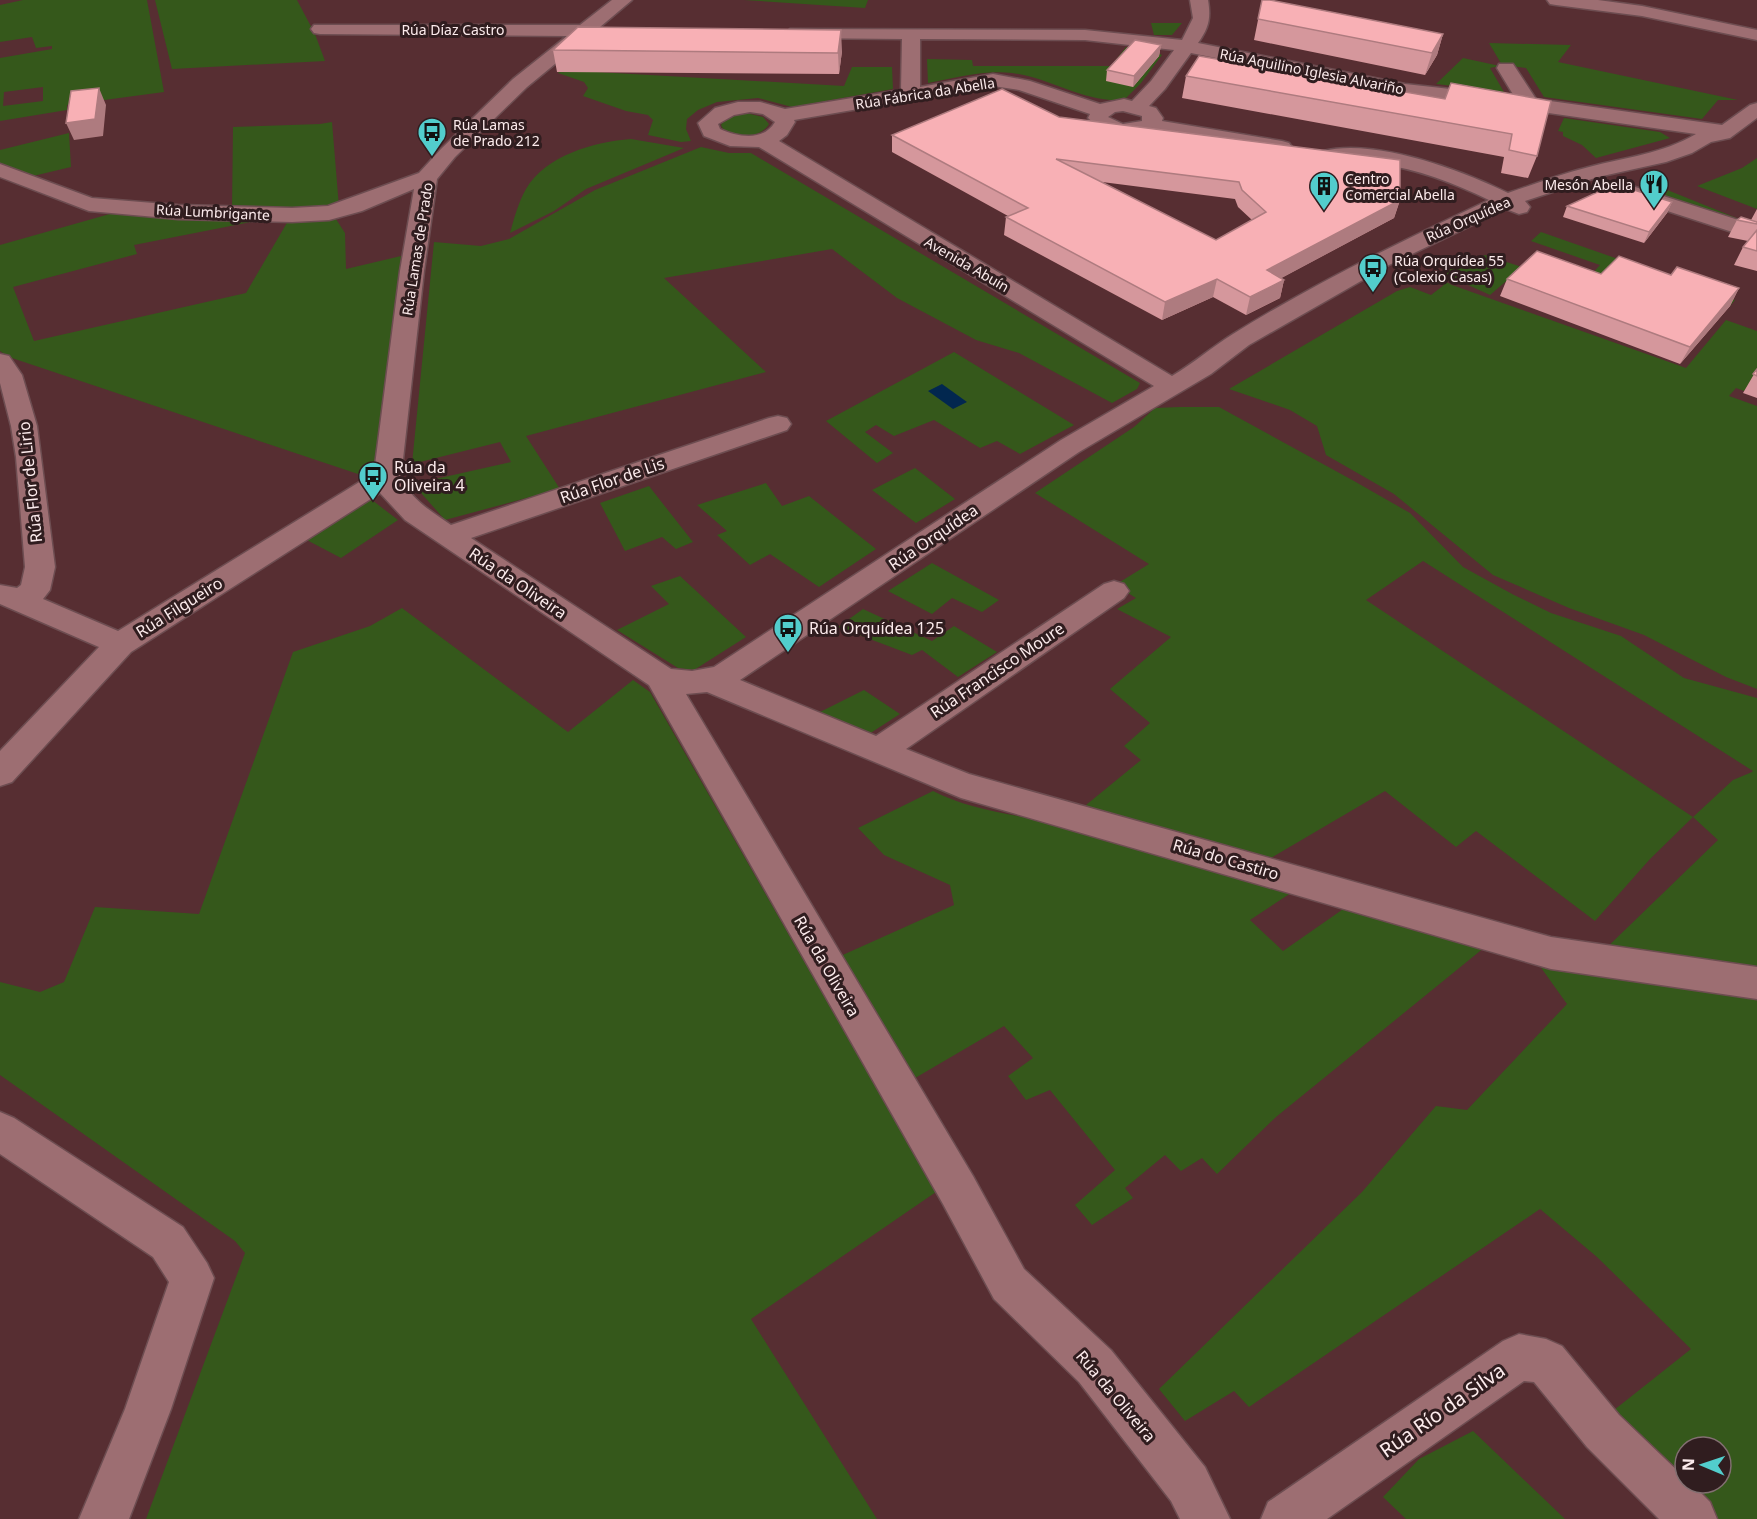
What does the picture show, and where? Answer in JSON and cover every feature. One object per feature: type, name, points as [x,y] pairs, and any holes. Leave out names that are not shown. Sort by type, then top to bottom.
[{"type":"street","name":"Rúa Lamas de Prado","points":[[387,477],[412,271],[427,178],[448,153],[520,83],[623,0]]},
{"type":"street","points":[[1101,111],[1098,118],[1103,124],[1114,129],[1142,130],[1151,125],[1154,118],[1149,112],[1137,107],[1158,85],[1200,26],[1202,9],[1199,0]]},
{"type":"street","points":[[1556,0],[1605,5],[1757,35]]},
{"type":"street","points":[[1672,17],[1686,0]]},
{"type":"street","name":"Rúa Díaz Castro","points":[[320,29],[586,30]]},
{"type":"street","points":[[586,30],[610,31]]},
{"type":"street","points":[[904,33],[910,89],[915,95]]},
{"type":"street","name":"Rúa Aquilino Iglesia Alvariño","points":[[780,36],[878,39],[904,33],[1085,35],[1186,46],[1405,90],[1530,105],[1724,133]]},
{"type":"street","points":[[1506,68],[1530,105]]},
{"type":"street","name":"Rúa Fábrica da Abella","points":[[773,131],[915,95],[993,80],[1023,85],[1101,111],[1110,107],[1137,107]]},
{"type":"street","name":"Rúa Orquídea","points":[[660,677],[678,683],[711,681],[725,675],[1070,446],[1134,407],[1187,378],[1258,348],[1407,259],[1513,204],[1593,172],[1659,158],[1705,137],[1724,133],[1757,109]]},
{"type":"street","points":[[1151,125],[1310,152],[1377,157],[1413,164],[1482,187],[1513,204]]},
{"type":"street","name":"Avenida Abuín","points":[[773,131],[1187,378]]},
{"type":"street","name":"Rúa Orquídea","points":[[1513,204],[1688,161],[1734,144],[1724,133]]},
{"type":"street","name":"Rúa Lumbrigante","points":[[0,170],[89,204],[178,212],[292,215],[329,213],[354,206],[427,178]]},
{"type":"street","points":[[1639,174],[1757,223]]},
{"type":"street","points":[[1602,182],[1757,233]]},
{"type":"street","name":"Rúa Flor de Lirio","points":[[0,361],[7,367],[23,414],[40,567],[35,591],[10,597]]},
{"type":"street","name":"Rúa Flor de Lis","points":[[447,536],[778,424]]},
{"type":"street","name":"Rúa da Oliveira","points":[[387,477],[395,495],[415,514],[660,677],[958,1190],[1009,1284],[1095,1366],[1188,1484],[1206,1519]]},
{"type":"street","name":"Rúa Filgueiro","points":[[0,773],[120,644],[387,477]]},
{"type":"street","name":"Rúa Francisco Moure","points":[[880,750],[1114,591]]},
{"type":"street","points":[[10,597],[120,644]]},
{"type":"street","name":"Rúa do Castiro","points":[[711,681],[961,785],[1551,953],[1757,982]]},
{"type":"street","points":[[0,1131],[168,1242],[192,1278],[148,1409],[103,1519]]},
{"type":"street","name":"Rúa Río da Silva","points":[[1285,1519],[1519,1357],[1546,1362],[1603,1431],[1693,1519]]},
{"type":"green space","points":[[23,0],[147,0],[164,92],[67,105],[67,110],[0,121],[0,58],[52,49],[52,46],[36,48],[32,37],[0,42],[0,5]],"holes":[[[43,87],[43,101],[3,106],[4,92]]]},
{"type":"green space","points":[[155,0],[297,0],[315,34],[325,61],[172,69]]},
{"type":"green space","points":[[744,0],[868,0],[865,8]]},
{"type":"green space","points":[[1151,23],[1182,23],[1172,35],[1154,35]]},
{"type":"green space","points":[[1489,43],[1571,45],[1558,62],[1738,100],[1718,100],[1702,119],[1544,97],[1526,68],[1502,65]]},
{"type":"green space","points":[[1126,47],[1153,51],[1162,55],[1141,83],[1124,100],[1095,98],[1026,76],[1001,72],[928,83],[927,59],[972,60],[973,66],[1111,66]]},
{"type":"green space","points":[[1463,58],[1500,66],[1490,68],[1504,92],[1436,84]]},
{"type":"green space","points":[[852,67],[892,67],[893,89],[792,107],[758,98],[717,102],[698,110],[687,119],[686,129],[691,141],[681,142],[648,135],[653,120],[648,115],[626,111],[583,96],[588,88],[584,82],[558,73],[561,70],[844,86]]},
{"type":"green space","points":[[746,113],[763,117],[769,124],[759,133],[752,135],[737,136],[724,130],[721,125],[728,117]]},
{"type":"green space","points":[[1564,118],[1660,132],[1670,138],[1596,158],[1582,145],[1558,131]]},
{"type":"green space","points":[[332,122],[339,207],[232,210],[233,127]]},
{"type":"green space","points":[[69,133],[71,167],[29,177],[0,165],[0,150]]},
{"type":"green space","points":[[631,139],[684,148],[586,189],[554,211],[510,233],[518,205],[526,189],[546,167],[572,152],[587,147]]},
{"type":"green space","points":[[701,147],[729,153],[751,153],[1140,383],[1137,389],[1112,403],[1019,353],[976,340],[897,298],[832,249],[664,278],[766,372],[526,436],[560,489],[445,520],[413,484],[511,462],[500,442],[412,464],[434,242],[481,246],[509,239],[595,190]]},
{"type":"green space","points":[[1757,158],[1757,209],[1697,186],[1742,168]]},
{"type":"green space","points":[[1655,185],[1754,225],[1637,190]]},
{"type":"green space","points":[[124,210],[271,218],[134,245],[137,254],[13,287],[34,341],[246,293],[288,221],[334,216],[345,233],[346,269],[401,256],[375,466],[364,476],[9,357],[0,351],[0,245]]},
{"type":"green space","points":[[1541,232],[1735,300],[1730,306],[1583,284],[1600,265],[1531,241]]},
{"type":"green space","points":[[1485,255],[1525,268],[1490,295],[1442,273]]},
{"type":"green space","points":[[1435,276],[1452,285],[1686,368],[1726,320],[1757,331],[1757,374],[1744,391],[1736,388],[1729,396],[1757,406],[1757,689],[1726,677],[1644,635],[1569,608],[1493,575],[1394,494],[1326,455],[1317,426],[1290,410],[1229,389],[1397,291],[1410,287],[1431,295],[1444,285],[1429,278]]},
{"type":"green space","points":[[954,352],[1074,425],[1020,454],[997,441],[980,448],[934,420],[894,436],[876,425],[865,432],[893,453],[877,463],[826,421]]},
{"type":"green space","points":[[1219,407],[1410,513],[1463,567],[1514,595],[1551,613],[1621,636],[1684,678],[1757,698],[1757,978],[1599,955],[1718,840],[1693,817],[1650,859],[1595,921],[1476,831],[1456,847],[1385,791],[1264,862],[1119,820],[1086,805],[1141,760],[1124,746],[1150,723],[1110,689],[1171,637],[1117,609],[1136,598],[1115,585],[1149,564],[1035,493],[1134,427],[1155,408]],"holes":[[[1423,561],[1753,771],[1733,780],[1693,817],[1366,600]]]},
{"type":"green space","points":[[915,468],[955,499],[916,523],[872,490]]},
{"type":"green space","points":[[766,483],[782,506],[809,496],[876,549],[819,587],[770,554],[750,565],[717,535],[727,531],[697,505]]},
{"type":"green space","points":[[649,486],[693,542],[676,549],[662,537],[625,551],[600,503]]},
{"type":"green space","points":[[363,499],[372,500],[398,520],[341,558],[301,537]]},
{"type":"green space","points":[[932,563],[999,600],[982,612],[952,598],[932,614],[888,591]]},
{"type":"green space","points":[[680,576],[746,637],[694,670],[678,668],[617,630],[669,604],[651,586]]},
{"type":"green space","points":[[402,608],[568,732],[633,680],[650,692],[936,1192],[751,1319],[877,1519],[146,1519],[245,1253],[235,1241],[0,1075],[0,982],[40,992],[64,982],[95,907],[199,914],[293,652],[370,626]]},
{"type":"green space","points":[[863,609],[932,641],[954,626],[997,652],[958,677],[922,650],[912,655],[838,627]]},
{"type":"green space","points":[[864,690],[900,714],[869,734],[818,713]]},
{"type":"green space","points":[[933,791],[973,806],[1081,827],[1126,839],[1294,891],[1250,920],[1283,951],[1349,905],[1485,947],[1276,1117],[1217,1174],[1202,1158],[1181,1171],[1165,1155],[1125,1188],[1133,1198],[1092,1225],[1075,1205],[1115,1170],[1050,1090],[1026,1100],[1008,1076],[1033,1058],[1004,1026],[910,1081],[836,958],[954,905],[950,885],[884,855],[858,828]]},
{"type":"green space","points":[[1537,962],[1757,990],[1757,1519],[1718,1519],[1693,1495],[1733,1495],[1733,1435],[1673,1435],[1673,1476],[1609,1414],[1691,1349],[1597,1257],[1540,1209],[1249,1407],[1234,1391],[1185,1421],[1159,1389],[1362,1192],[1436,1106],[1467,1110],[1567,1004]]},
{"type":"green space","points":[[1473,1431],[1565,1519],[1406,1519],[1383,1497],[1419,1459]]},
{"type":"water","points":[[942,384],[967,402],[953,409],[928,391]]},
{"type":"building","points":[[1262,0],[1443,34],[1432,53],[1258,19]]},
{"type":"building","points":[[578,27],[841,30],[838,53],[553,50]]},
{"type":"building","points":[[1135,40],[1161,45],[1134,76],[1107,70]]},
{"type":"building","points":[[1199,56],[1445,99],[1451,83],[1551,101],[1537,156],[1509,150],[1512,134],[1186,76]]},
{"type":"building","points":[[99,88],[95,119],[66,123],[71,91]]},
{"type":"building","name":"Centro Comercial Abella","points":[[1002,89],[1059,117],[1400,160],[1400,200],[1267,270],[1284,280],[1250,297],[1217,279],[1165,302],[1006,217],[1028,208],[892,135]],"holes":[[[1056,159],[1239,182],[1242,190],[1266,212],[1216,240]]]},
{"type":"building","points":[[1615,184],[1672,202],[1649,232],[1567,206]]},
{"type":"building","points":[[1741,217],[1757,222],[1757,224],[1737,220]]},
{"type":"building","points":[[1757,230],[1757,251],[1743,247]]},
{"type":"building","points":[[1537,251],[1601,274],[1619,256],[1671,275],[1677,267],[1739,288],[1690,347],[1507,279]]},
{"type":"place","name":"Rúa Lamas de Prado 212","points":[[432,158]]},
{"type":"place","name":"Mesón Abella","points":[[1654,210]]},
{"type":"place","name":"Centro Comercial Abella","points":[[1324,212]]},
{"type":"place","name":"Rúa Orquídea 55 (Colexio Casas)","points":[[1373,294]]},
{"type":"place","name":"Rúa da Oliveira 4","points":[[373,502]]},
{"type":"place","name":"Rúa Orquídea 125","points":[[788,654]]}]
